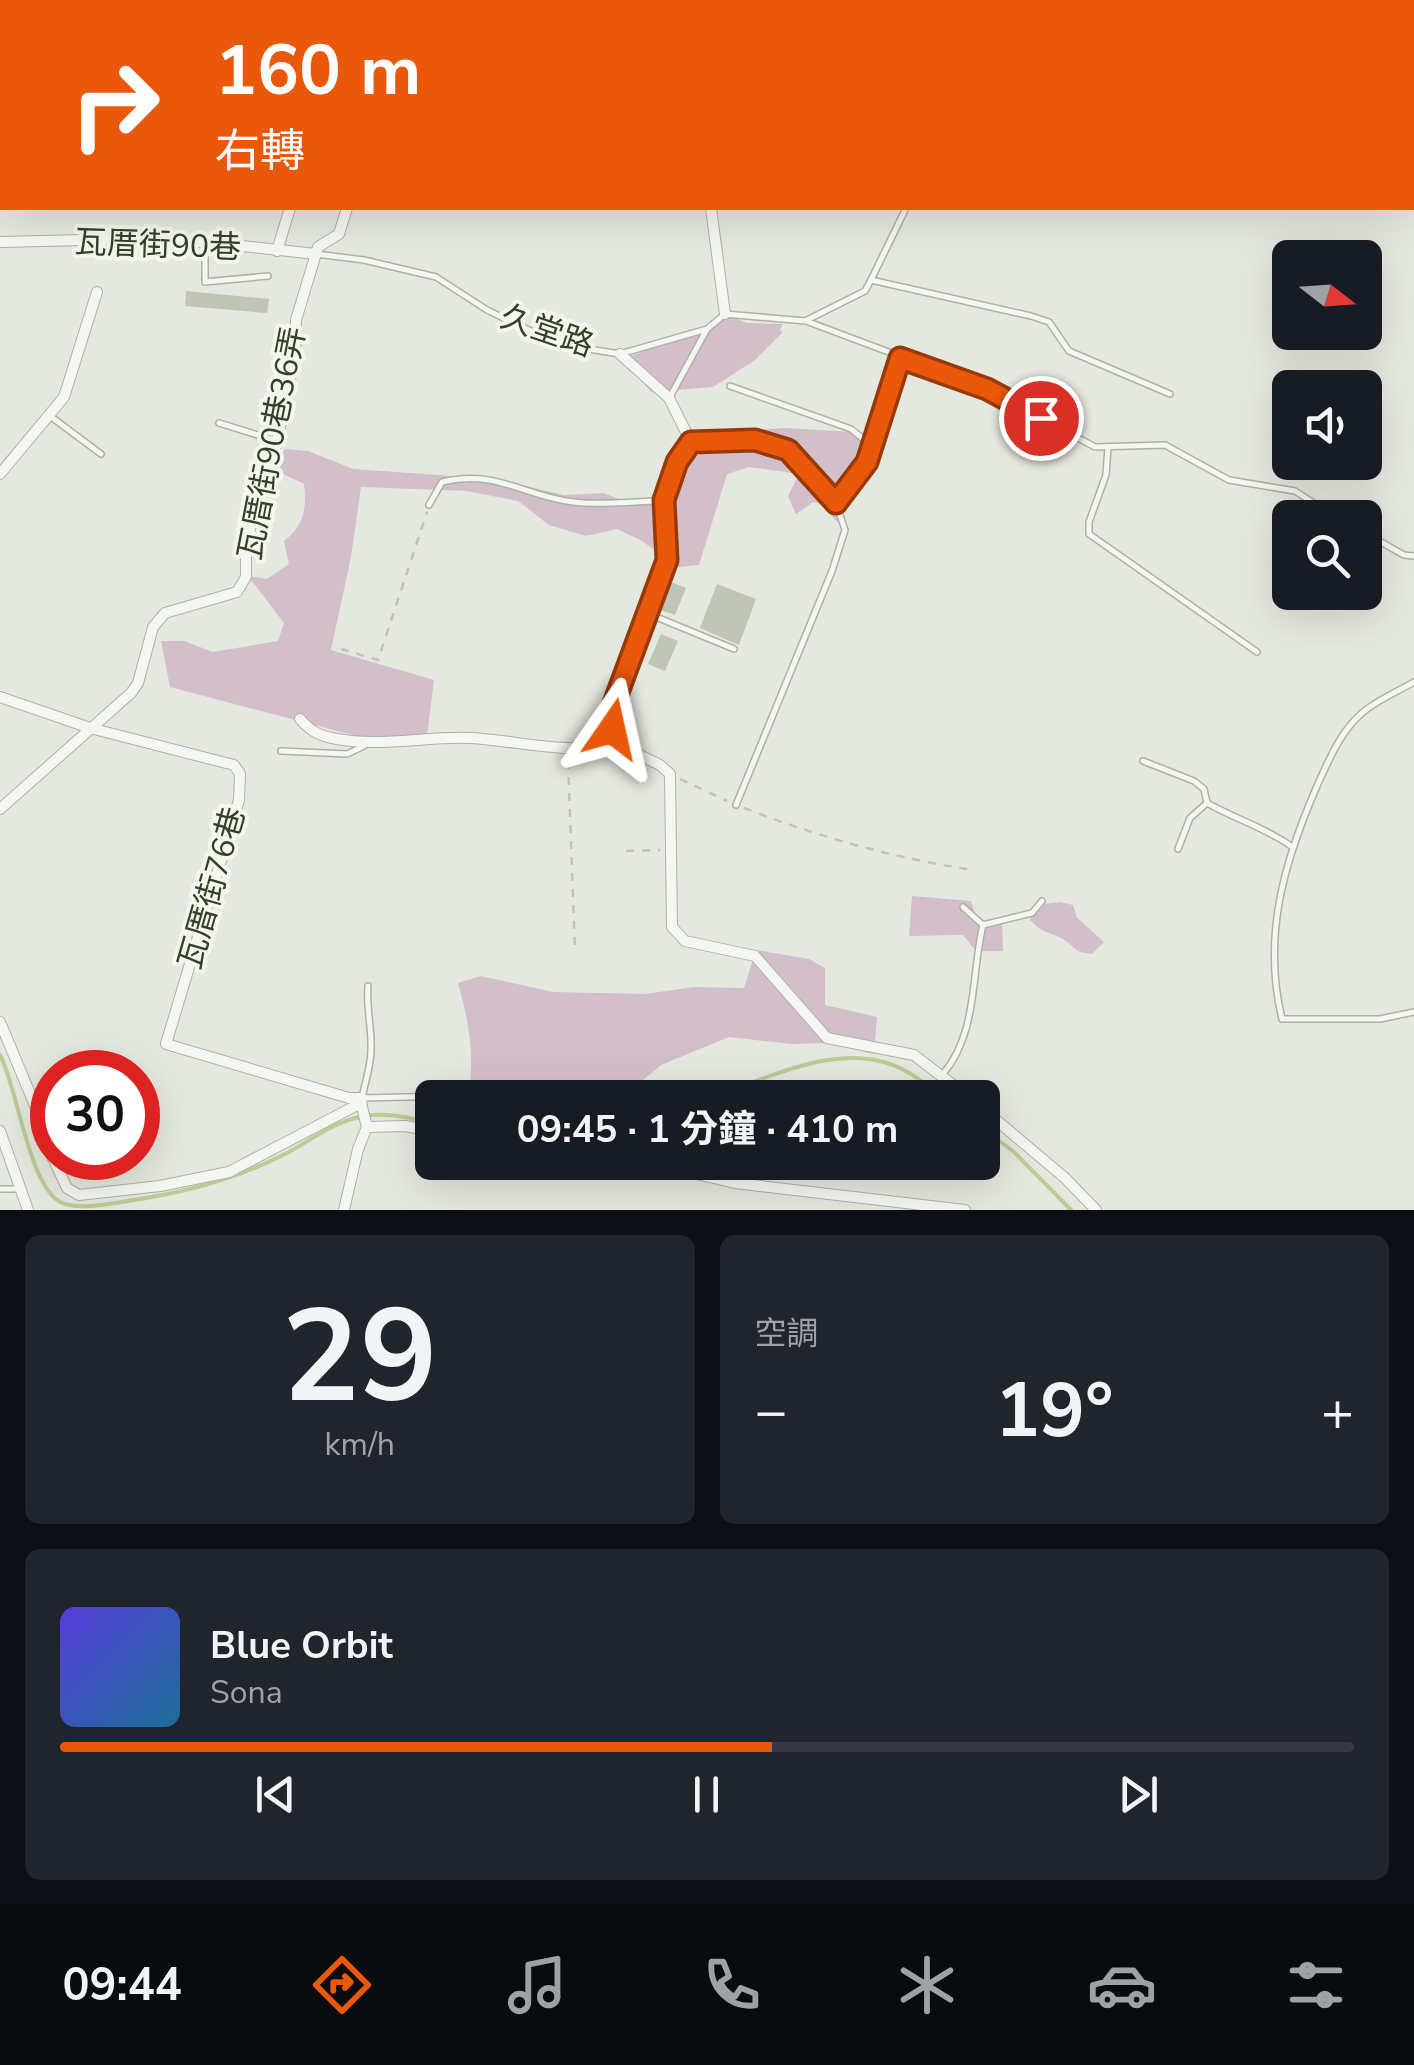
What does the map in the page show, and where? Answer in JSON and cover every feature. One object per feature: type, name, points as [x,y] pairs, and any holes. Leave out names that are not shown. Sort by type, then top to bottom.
[{"type":"street","points":[[277,251],[289,210]]},
{"type":"street","points":[[316,254],[322,243],[339,234],[346,210]]},
{"type":"street","points":[[712,210],[724,314]]},
{"type":"street","name":"瓦厝街90巷","points":[[0,242],[205,242],[316,254]]},
{"type":"street","name":"瓦厝街90巷36弄","points":[[0,809],[131,693],[154,627],[165,613],[238,592],[246,577],[246,542],[277,440],[295,355],[296,320],[316,254]]},
{"type":"street","points":[[0,474],[64,397],[97,292]]},
{"type":"street","points":[[617,744],[610,714],[667,560],[664,500],[677,462],[691,442],[669,398],[620,354]]},
{"type":"street","name":"瓦厝街76巷","points":[[0,696],[90,728],[234,765],[240,774],[239,800],[166,1044],[361,1101]]},
{"type":"street","points":[[300,719],[313,733],[335,739],[372,742],[474,738],[568,750],[617,744],[660,764],[670,774],[672,927],[685,940],[756,956],[827,1038],[914,1056],[948,1080]]},
{"type":"street","points":[[0,1022],[30,1094]]},
{"type":"street","points":[[63,1180],[67,1188],[79,1194],[110,1193],[229,1172],[361,1101],[367,1127],[344,1210]]},
{"type":"street","points":[[1000,1123],[1096,1210]]},
{"type":"street","points":[[367,1127],[415,1128]]},
{"type":"street","points":[[0,1131],[28,1210]]},
{"type":"street","points":[[722,1180],[965,1210]]},
{"type":"lane","points":[[806,321],[865,291],[905,210]]},
{"type":"lane","points":[[205,242],[206,282],[268,276]]},
{"type":"lane","name":"久堂路","points":[[316,254],[364,260],[436,277],[487,310],[533,332],[570,346],[620,354],[706,329],[724,314]]},
{"type":"lane","points":[[871,280],[1049,322],[1069,351],[1170,394]]},
{"type":"lane","points":[[724,314],[806,321],[987,389],[1095,447],[1164,445],[1229,480],[1295,491],[1309,500]]},
{"type":"lane","points":[[669,398],[706,329]]},
{"type":"lane","points":[[836,503],[867,462],[900,358]]},
{"type":"lane","points":[[730,386],[850,429],[872,446]]},
{"type":"lane","points":[[50,416],[101,454]]},
{"type":"lane","points":[[219,423],[277,440]]},
{"type":"lane","points":[[691,442],[755,440],[788,450],[836,503],[845,530],[832,571],[736,805]]},
{"type":"lane","points":[[1108,447],[1106,476],[1090,522],[1090,534],[1257,652]]},
{"type":"lane","points":[[429,506],[442,482],[466,476],[488,478],[573,502],[664,500]]},
{"type":"lane","points":[[1382,543],[1414,556]]},
{"type":"lane","points":[[646,613],[734,649]]},
{"type":"lane","points":[[1414,682],[1360,714],[1334,748],[1291,846],[1274,929],[1273,984],[1282,1018],[1380,1019],[1414,1012]]},
{"type":"lane","points":[[281,751],[347,754],[372,742]]},
{"type":"lane","points":[[1143,761],[1194,782],[1204,789],[1207,804]]},
{"type":"lane","points":[[1207,804],[1267,829],[1291,846]]},
{"type":"lane","points":[[1178,849],[1190,818],[1207,804]]},
{"type":"lane","points":[[983,925],[1032,914],[1042,901]]},
{"type":"lane","points":[[964,907],[983,925]]},
{"type":"lane","points":[[942,1075],[968,1027],[983,925]]},
{"type":"lane","points":[[368,986],[366,1015],[372,1056],[361,1101],[415,1098]]},
{"type":"lane","points":[[0,1188],[23,1189]]},
{"type":"path","points":[[341,648],[378,660],[429,506]]},
{"type":"path","points":[[568,750],[575,951]]},
{"type":"path","points":[[670,774],[822,838],[910,860],[967,869]]},
{"type":"path","points":[[626,851],[672,849]]},
{"type":"shaded area","points":[[725,314],[747,323],[783,324],[783,332],[755,360],[713,387],[651,392],[625,358],[706,329]]},
{"type":"shaded area","points":[[784,428],[869,433],[842,509],[846,527],[824,505],[813,502],[796,514],[788,496],[799,474],[749,467],[727,474],[699,565],[678,567],[642,541],[617,529],[586,536],[549,525],[518,501],[467,491],[361,487],[331,650],[434,680],[427,735],[379,742],[170,687],[161,641],[184,641],[213,652],[278,641],[284,623],[248,576],[267,579],[289,564],[284,541],[300,523],[305,493],[304,484],[273,469],[285,449],[308,451],[353,469],[495,479],[564,495],[603,493],[622,500],[651,499],[684,439]]},
{"type":"shaded area","points":[[912,896],[971,901],[977,922],[1002,920],[1003,951],[976,951],[963,935],[909,936]]},
{"type":"shaded area","points":[[1061,902],[1073,905],[1077,918],[1104,942],[1092,954],[1077,950],[1030,920],[1034,909]]},
{"type":"shaded area","points":[[756,950],[809,959],[825,968],[825,1005],[877,1017],[874,1054],[828,1043],[791,1044],[729,1037],[661,1065],[643,1080],[470,1080],[470,1040],[458,983],[481,976],[553,992],[645,994],[694,987],[744,988]]},
{"type":"building","points":[[186,291],[269,299],[267,313],[185,306]]},
{"type":"building","points":[[668,581],[686,588],[675,615],[658,609]]},
{"type":"building","points":[[717,584],[756,599],[739,645],[700,628]]},
{"type":"building","points":[[661,634],[678,641],[665,671],[648,664]]},
{"type":"waterway","points":[[0,1055],[40,1176],[60,1202],[74,1206],[141,1199],[218,1181],[275,1159],[340,1123],[364,1116],[415,1120]]},
{"type":"waterway","points":[[760,1080],[821,1061],[845,1058],[897,1067],[919,1080]]},
{"type":"waterway","points":[[1000,1142],[1071,1210]]},
{"type":"route","points":[[612,729],[610,714],[667,560],[664,500],[677,462],[691,442],[755,440],[788,450],[836,503],[867,462],[900,358],[987,389],[1041,418]]}]
